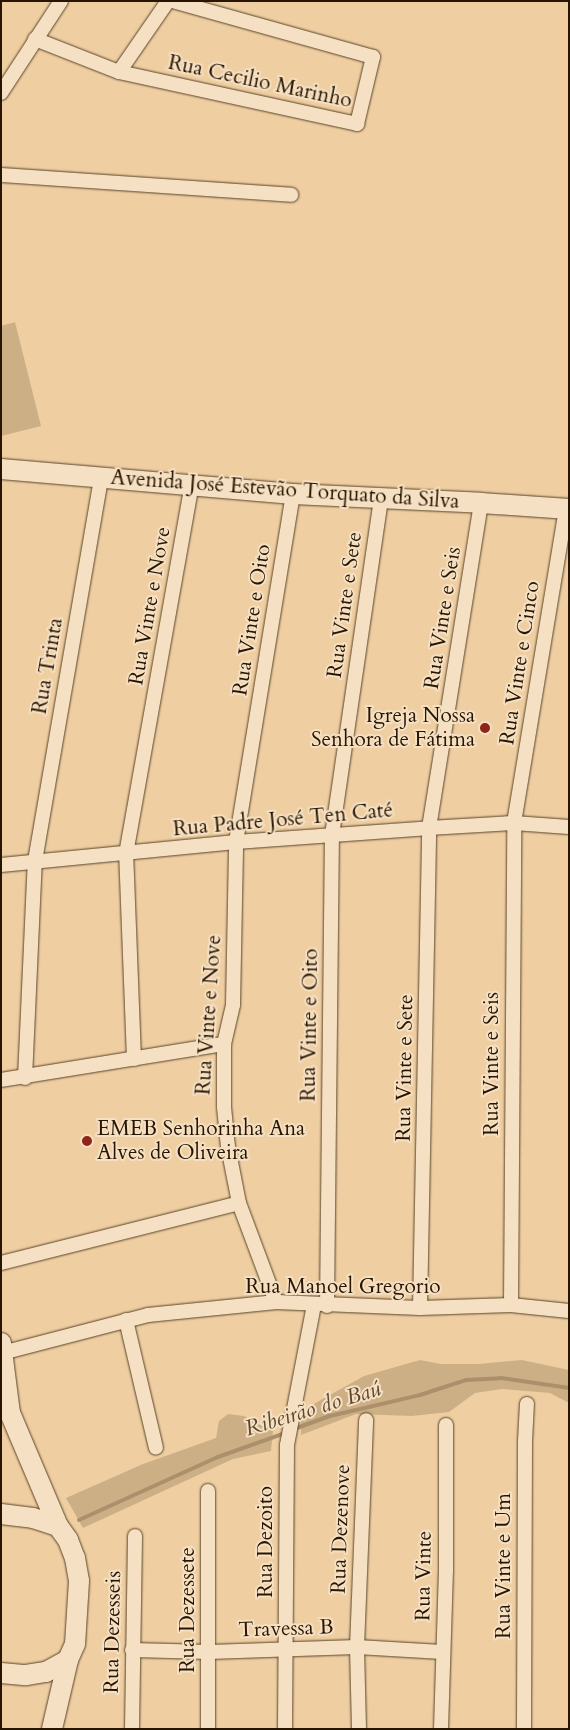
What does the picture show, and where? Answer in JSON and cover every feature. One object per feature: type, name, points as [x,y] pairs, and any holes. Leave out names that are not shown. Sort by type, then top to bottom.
[{"type":"main road","name":"Avenida José Estevão Torquato da Silva","points":[[1,468],[293,494],[567,509]]},
{"type":"main road","points":[[2,1348],[10,1413],[58,1526],[68,1540],[76,1558],[79,1581],[75,1644],[68,1660],[52,1729]]},
{"type":"main road","points":[[1,1514],[16,1514],[58,1526]]},
{"type":"main road","points":[[1,1673],[26,1675],[46,1672],[68,1660]]},
{"type":"street","points":[[1,93],[61,1]]},
{"type":"street","name":"Rua Cecilio Marinho","points":[[119,72],[168,1]]},
{"type":"street","name":"Rua Cecilio Marinho","points":[[35,39],[119,72],[357,124],[373,57],[172,1]]},
{"type":"street","points":[[1,175],[291,195]]},
{"type":"street","name":"Rua Trinta","points":[[25,1078],[35,861],[101,478]]},
{"type":"street","name":"Rua Vinte e Nove","points":[[126,854],[192,484]]},
{"type":"street","name":"Rua Vinte e Oito","points":[[236,842],[293,494]]},
{"type":"street","name":"Rua Vinte e Sete","points":[[332,835],[381,499]]},
{"type":"street","name":"Rua Vinte e Seis","points":[[430,828],[481,503]]},
{"type":"street","name":"Rua Vinte e Cinco","points":[[514,823],[567,509]]},
{"type":"street","name":"Rua Padre José Ten Caté","points":[[1,865],[236,842],[430,828],[514,823],[569,826]]},
{"type":"street","name":"Rua Vinte e Seis","points":[[511,1305],[514,823]]},
{"type":"street","name":"Rua Vinte e Sete","points":[[420,1308],[430,828]]},
{"type":"street","name":"Rua Vinte e Oito","points":[[320,1306],[332,835]]},
{"type":"street","name":"Rua Vinte e Nove","points":[[236,842],[233,1006],[224,1044],[224,1107],[228,1147],[239,1202],[276,1302]]},
{"type":"street","points":[[126,854],[134,1059]]},
{"type":"street","points":[[1,1080],[25,1078],[224,1044]]},
{"type":"street","points":[[1,1263],[239,1202]]},
{"type":"street","name":"Rua Manoel Gregorio","points":[[2,1348],[148,1314],[276,1302],[320,1306],[420,1308],[511,1305],[569,1311]]},
{"type":"street","name":"Rua Dezoito","points":[[285,1729],[287,1445],[291,1421],[320,1306]]},
{"type":"street","points":[[126,1320],[156,1448]]},
{"type":"street","name":"Rua Vinte e Um","points":[[524,1729],[525,1441],[528,1404]]},
{"type":"street","name":"Rua Dezenove","points":[[359,1729],[357,1647],[366,1420]]},
{"type":"street","name":"Rua Vinte","points":[[441,1729],[446,1570],[446,1425]]},
{"type":"street","name":"Rua Dezessete","points":[[208,1491],[208,1729]]},
{"type":"street","name":"Rua Dezesseis","points":[[132,1729],[135,1536]]},
{"type":"street","name":"Travessa B","points":[[132,1650],[209,1652],[357,1647],[442,1652]]},
{"type":"shaded area","points":[[15,322],[41,426],[1,436],[1,326]]},
{"type":"shaded area","points":[[420,1360],[441,1364],[478,1364],[522,1360],[569,1370],[569,1403],[550,1393],[502,1389],[475,1393],[449,1412],[412,1416],[356,1414],[301,1435],[301,1411],[364,1376]]},
{"type":"shaded area","points":[[228,1414],[244,1416],[273,1431],[271,1451],[233,1459],[83,1528],[66,1498],[143,1464],[216,1438],[219,1421]]},
{"type":"waterway","name":"Ribeirão do Baú","points":[[294,1429],[330,1416],[420,1395],[466,1380],[501,1378],[569,1388]]},
{"type":"waterway","name":"Ribeirão do Baú","points":[[79,1520],[218,1457],[285,1433]]},
{"type":"place","name":"Igreja Nossa Senhora de Fátima","points":[[485,728]]},
{"type":"place","name":"EMEB Senhorinha Ana Alves de Oliveira","points":[[87,1141]]}]
